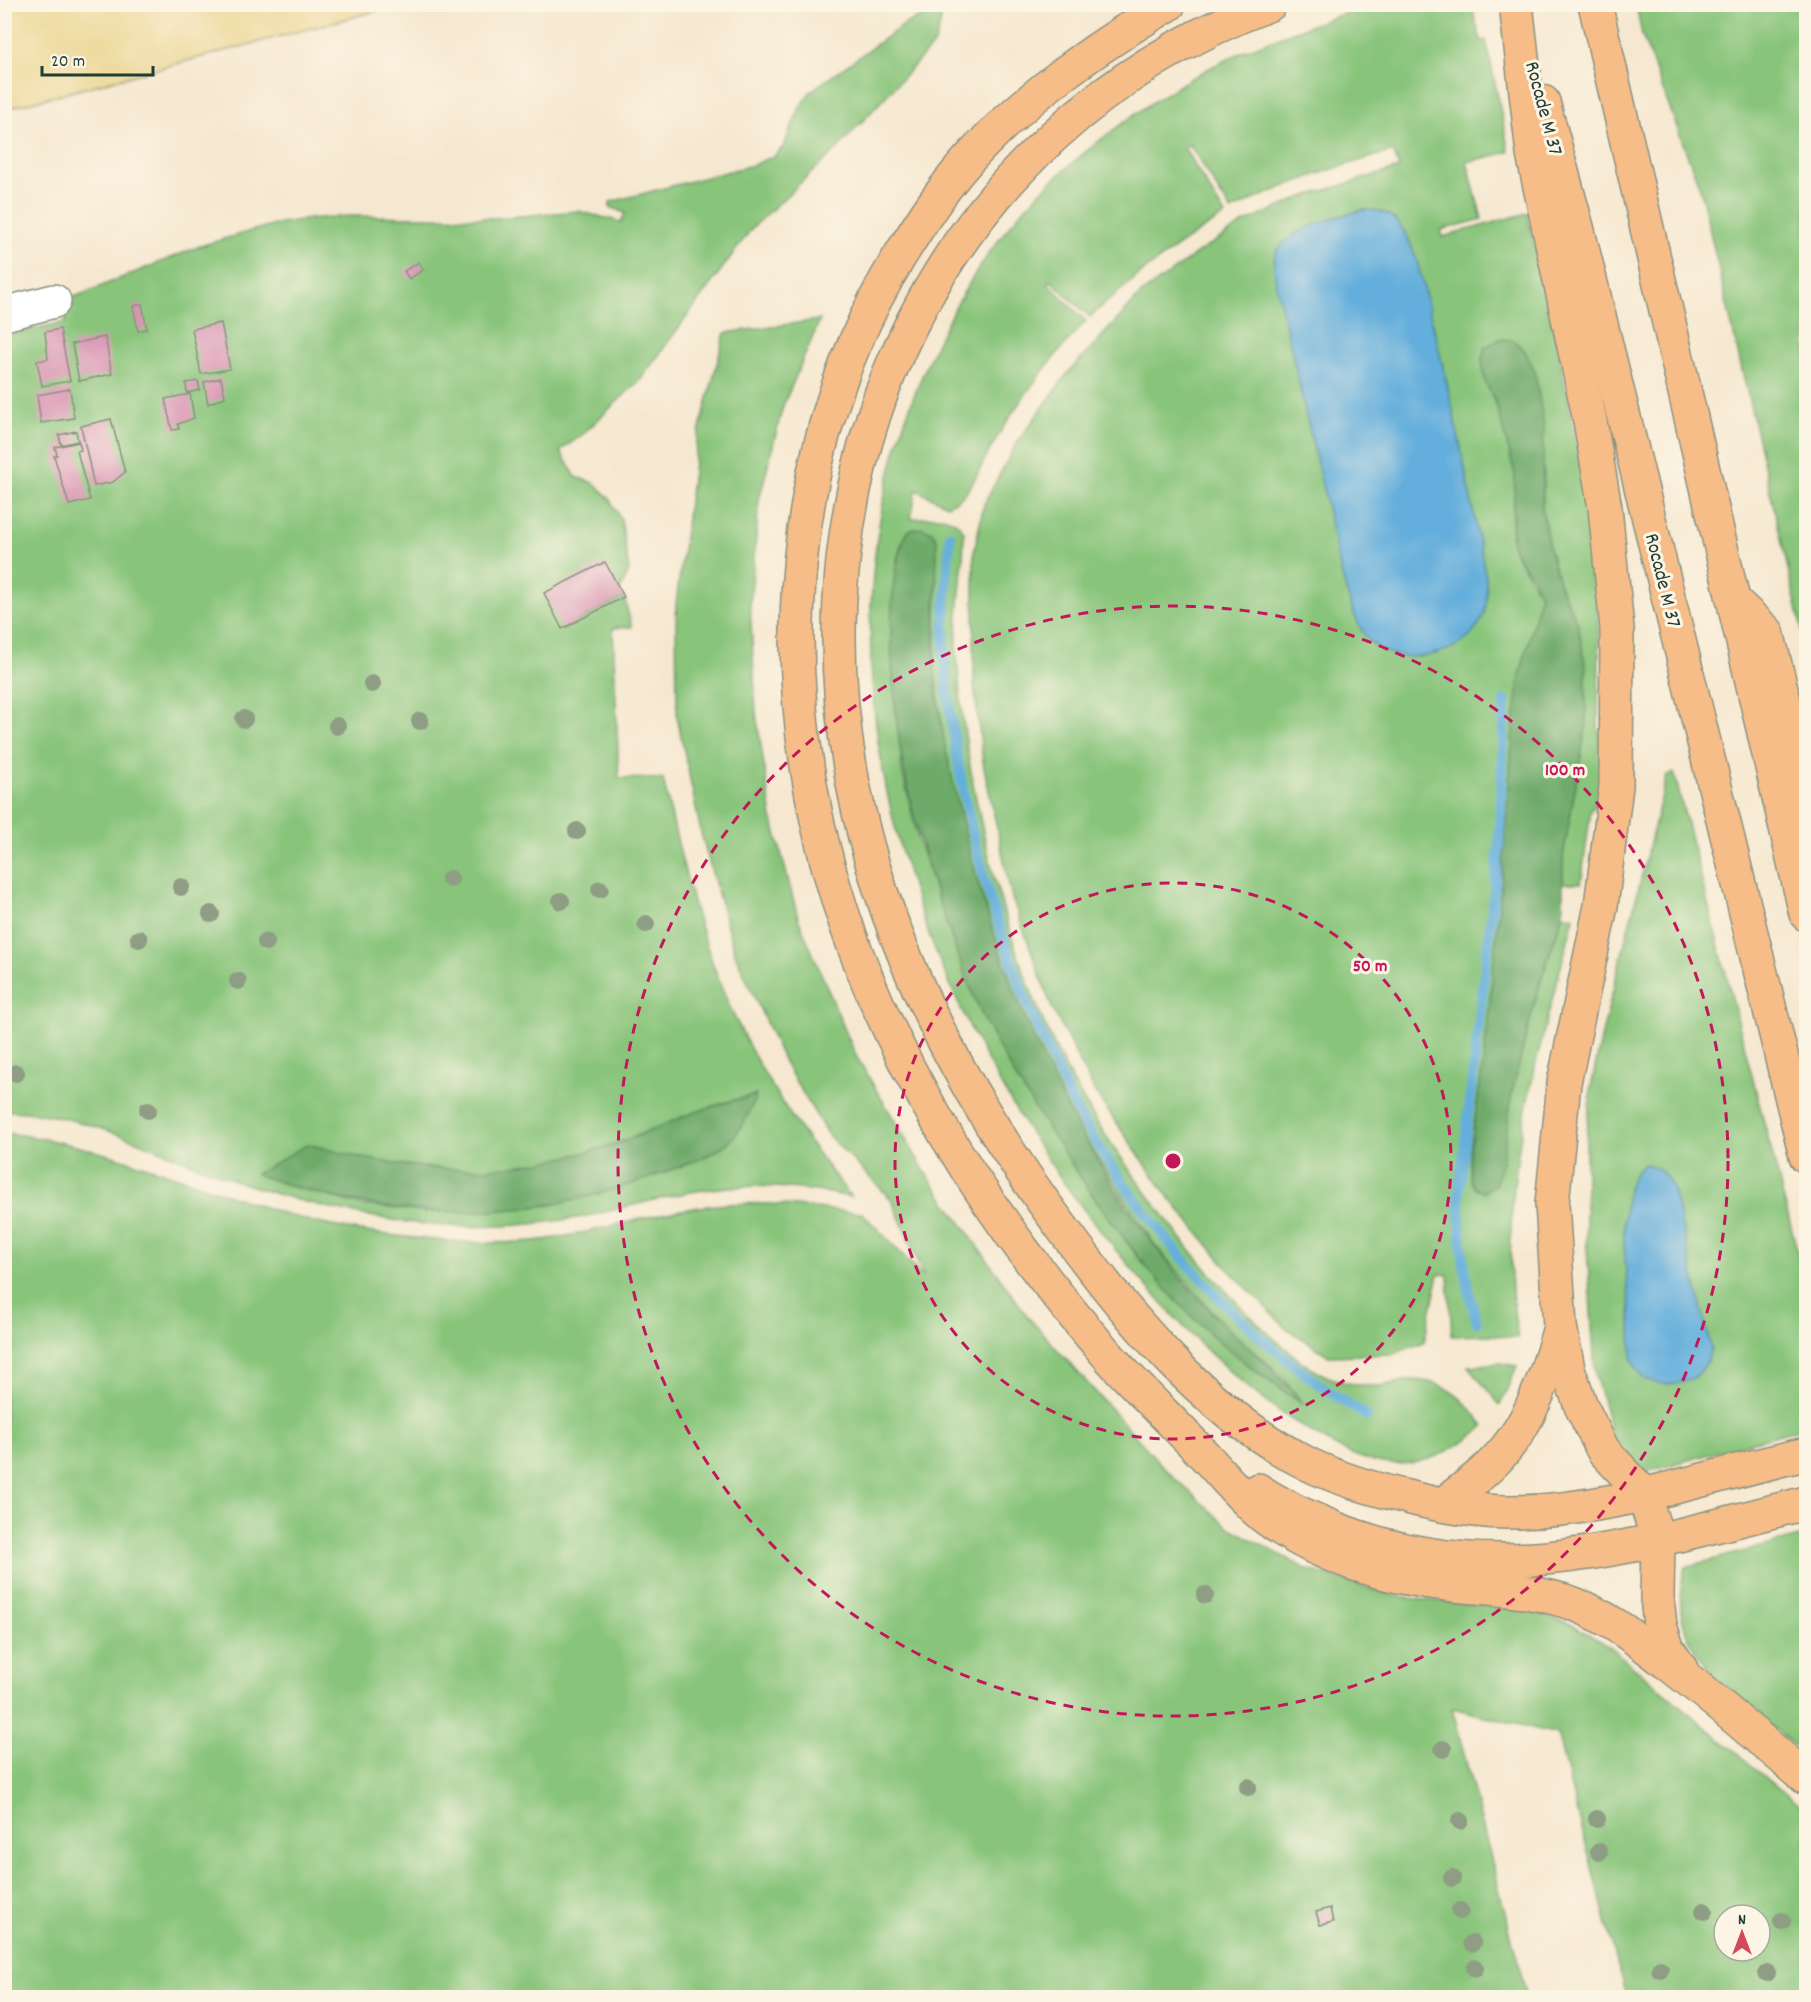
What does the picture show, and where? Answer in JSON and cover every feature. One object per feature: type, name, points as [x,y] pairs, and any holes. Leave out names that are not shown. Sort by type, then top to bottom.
[{"type":"highway","points":[[1169,4],[1116,35],[1068,68],[1014,114],[965,163],[922,219],[884,284],[853,344],[829,411],[811,479],[798,597],[798,684],[806,763],[819,832],[839,902],[867,979],[924,1098],[994,1211],[1041,1276],[1136,1386],[1256,1510],[1290,1536],[1332,1554],[1416,1580],[1536,1593],[1574,1605],[1628,1632],[1687,1678],[1806,1778]]},
{"type":"highway","points":[[1270,4],[1164,55],[1121,83],[1048,139],[988,205],[933,280],[883,388],[861,453],[847,523],[840,597],[841,666],[846,734],[857,805],[876,875],[898,942],[927,1010],[957,1069],[994,1132],[1075,1246],[1166,1354],[1218,1403],[1277,1446],[1339,1477],[1442,1505],[1514,1512],[1601,1502],[1806,1454]]},
{"type":"highway","points":[[1516,4],[1533,154],[1590,421],[1605,508],[1617,629],[1614,797],[1601,906],[1564,1083],[1553,1193],[1560,1326],[1568,1369],[1581,1406],[1603,1450],[1642,1493],[1658,1539],[1657,1597],[1660,1626],[1668,1650],[1687,1678]]},
{"type":"highway","name":"Rocade M 37","points":[[1516,4],[1578,231],[1806,1156]]},
{"type":"highway","points":[[1595,4],[1806,914]]},
{"type":"highway","points":[[1734,601],[1767,632],[1806,790]]},
{"type":"highway","points":[[1442,1505],[1487,1468],[1510,1445],[1550,1364],[1560,1326]]},
{"type":"highway","points":[[1204,1455],[1266,1496],[1310,1519],[1364,1540],[1408,1551],[1458,1558],[1528,1560],[1598,1553],[1806,1503]]},
{"type":"street","points":[[4,315],[54,301]]},
{"type":"green space","points":[[1368,5],[1471,5],[1481,41],[1486,40],[1509,152],[1467,162],[1482,219],[1441,230],[1443,237],[1527,213],[1586,490],[1595,562],[1599,641],[1598,729],[1616,786],[1591,810],[1581,883],[1562,883],[1563,856],[1586,727],[1578,624],[1561,589],[1549,548],[1542,509],[1544,473],[1485,381],[1504,426],[1515,473],[1511,526],[1513,549],[1540,596],[1513,730],[1501,889],[1484,1057],[1470,1152],[1475,1189],[1483,1192],[1495,1185],[1517,1068],[1535,1001],[1563,914],[1574,917],[1534,1073],[1515,1178],[1511,1231],[1511,1284],[1518,1338],[1491,1335],[1452,1336],[1448,1275],[1439,1274],[1424,1342],[1394,1354],[1329,1356],[1286,1328],[1230,1271],[1167,1195],[1096,1094],[1052,1008],[1012,898],[983,763],[974,684],[974,552],[984,504],[1016,444],[1068,373],[1141,294],[1203,249],[1244,223],[1303,197],[1399,168],[1393,151],[1310,177],[1270,192],[1231,211],[1190,145],[1184,148],[1225,215],[1155,263],[1090,317],[1051,281],[1048,284],[1086,321],[1043,370],[1018,405],[965,493],[947,505],[916,490],[911,519],[947,518],[959,525],[964,532],[957,658],[961,704],[976,801],[987,850],[1015,946],[1031,991],[1060,1057],[1098,1124],[1174,1229],[1225,1290],[1281,1345],[1310,1368],[1347,1383],[1377,1386],[1411,1380],[1434,1383],[1444,1387],[1470,1408],[1484,1427],[1437,1456],[1398,1464],[1366,1459],[1334,1446],[1263,1399],[1212,1355],[1164,1306],[1120,1255],[1048,1159],[985,1055],[933,945],[896,830],[875,713],[872,594],[889,476],[929,360],[967,286],[1016,219],[1054,179],[1096,143],[1163,95],[1236,55]],"holes":[[[902,542],[937,577],[935,672],[945,750],[967,845],[997,947],[1038,1052],[1075,1124],[1155,1245],[1223,1324],[1284,1378],[1302,1403],[1256,1372],[1209,1333],[1137,1256],[1093,1195],[992,1035],[955,948],[918,840],[902,770],[891,642],[897,559]]]},
{"type":"green space","points":[[1636,5],[1806,5],[1806,647],[1700,188],[1642,35]]},
{"type":"green space","points":[[940,8],[941,21],[935,43],[837,149],[752,228],[641,379],[583,434],[560,451],[576,477],[594,483],[609,498],[621,519],[629,571],[620,590],[563,629],[624,597],[632,627],[613,628],[619,778],[663,779],[696,914],[732,1011],[758,1063],[782,1102],[851,1197],[781,1187],[745,1186],[695,1191],[598,1214],[516,1225],[450,1226],[406,1222],[323,1206],[262,1190],[125,1137],[65,1118],[5,1111],[4,335],[66,322],[62,302],[200,246],[275,224],[350,216],[499,218],[578,211],[621,222],[625,213],[610,207],[610,202],[753,165],[774,156],[783,147],[801,105],[811,91],[905,24]],"holes":[[[756,1095],[553,1205],[489,1211],[423,1212],[362,1205],[289,1186],[344,1155],[380,1162],[447,1169],[512,1167],[545,1162],[579,1155],[614,1144],[702,1110]]]},
{"type":"green space","points":[[820,320],[783,406],[759,500],[750,605],[756,713],[772,818],[799,921],[856,1056],[927,1175],[1028,1317],[1166,1470],[1227,1526],[1306,1569],[1399,1597],[1529,1611],[1572,1624],[1611,1648],[1806,1811],[1806,1997],[1626,1997],[1557,1734],[1452,1708],[1527,1997],[5,1998],[5,1133],[114,1156],[308,1221],[392,1236],[472,1242],[534,1241],[587,1232],[681,1210],[740,1203],[862,1213],[924,1277],[892,1200],[828,1135],[784,1062],[735,954],[702,837],[677,717],[676,604],[697,440],[725,333]]},
{"type":"green space","points":[[1500,339],[1513,340],[1525,351],[1535,372],[1544,427],[1542,509],[1549,548],[1561,589],[1578,624],[1586,668],[1586,727],[1563,856],[1563,914],[1538,989],[1512,1092],[1502,1164],[1495,1185],[1484,1192],[1475,1189],[1470,1179],[1470,1152],[1484,1057],[1501,889],[1513,730],[1520,675],[1540,596],[1533,578],[1520,561],[1512,544],[1515,474],[1496,403],[1485,381],[1482,360],[1485,347]]},
{"type":"green space","points":[[922,528],[932,532],[937,540],[934,639],[936,690],[952,777],[975,871],[992,928],[1034,1039],[1059,1093],[1088,1145],[1119,1196],[1154,1245],[1206,1307],[1276,1373],[1304,1405],[1222,1344],[1192,1317],[1157,1280],[1125,1240],[1069,1161],[1002,1054],[978,1006],[965,975],[924,855],[904,769],[895,711],[891,644],[894,581],[902,544],[909,530]]},
{"type":"green space","points":[[1674,773],[1806,1285],[1806,1427],[1643,1473],[1614,1443],[1595,1374],[1586,1232],[1586,1144],[1591,1087],[1603,1030],[1666,779]]},
{"type":"green space","points":[[756,1095],[740,1129],[731,1140],[708,1155],[609,1191],[559,1203],[508,1210],[458,1212],[407,1209],[357,1202],[306,1190],[256,1174],[308,1144],[348,1155],[423,1167],[494,1168],[531,1164],[609,1146],[698,1111]]},
{"type":"green space","points":[[1500,1363],[1517,1366],[1500,1405],[1468,1366]]},
{"type":"green space","points":[[1806,1533],[1806,1756],[1743,1702],[1701,1659],[1684,1627],[1681,1590],[1685,1567],[1803,1536]]},
{"type":"sand","points":[[5,4],[399,4],[399,5],[5,109]]},
{"type":"water","points":[[1363,210],[1373,210],[1391,216],[1405,233],[1415,254],[1453,410],[1486,578],[1485,609],[1478,626],[1468,638],[1439,653],[1421,656],[1388,653],[1374,645],[1364,634],[1351,606],[1337,555],[1276,285],[1274,260],[1282,244],[1315,224]]},
{"type":"water","points":[[1646,1164],[1662,1173],[1673,1189],[1711,1348],[1702,1369],[1687,1381],[1678,1383],[1657,1383],[1645,1380],[1636,1369],[1632,1356],[1625,1259],[1625,1210],[1628,1189],[1635,1173]]},
{"type":"building","points":[[419,262],[423,270],[409,279],[404,271]]},
{"type":"building","points":[[142,304],[147,329],[138,331],[133,306]]},
{"type":"building","points":[[221,323],[230,369],[201,374],[192,329]]},
{"type":"building","points":[[60,329],[70,381],[42,386],[37,361],[48,359],[45,332]]},
{"type":"building","points":[[105,337],[112,374],[79,381],[72,344]]},
{"type":"building","points":[[221,378],[225,397],[208,404],[204,382]]},
{"type":"building","points":[[198,381],[200,390],[187,393],[186,383]]},
{"type":"building","points":[[70,389],[74,418],[41,423],[37,395]]},
{"type":"building","points":[[190,394],[194,418],[178,424],[179,429],[172,430],[165,399]]},
{"type":"building","points":[[111,419],[125,472],[113,482],[94,486],[81,426]]},
{"type":"building","points":[[76,431],[78,441],[61,445],[59,435]]},
{"type":"building","points":[[79,442],[81,450],[77,451],[90,500],[69,505],[54,456],[57,455],[55,447]]},
{"type":"building","points":[[605,562],[624,597],[562,629],[544,593]]},
{"type":"building","points":[[1330,1908],[1333,1922],[1320,1925],[1316,1912]]},
{"type":"waterway","points":[[950,535],[945,610],[945,666],[953,733],[972,830],[984,878],[1015,972],[1068,1093],[1084,1123],[1142,1208],[1208,1286],[1283,1357],[1324,1388],[1367,1416]]},
{"type":"waterway","points":[[1477,1322],[1464,1259],[1459,1194],[1499,848],[1505,700]]}]
